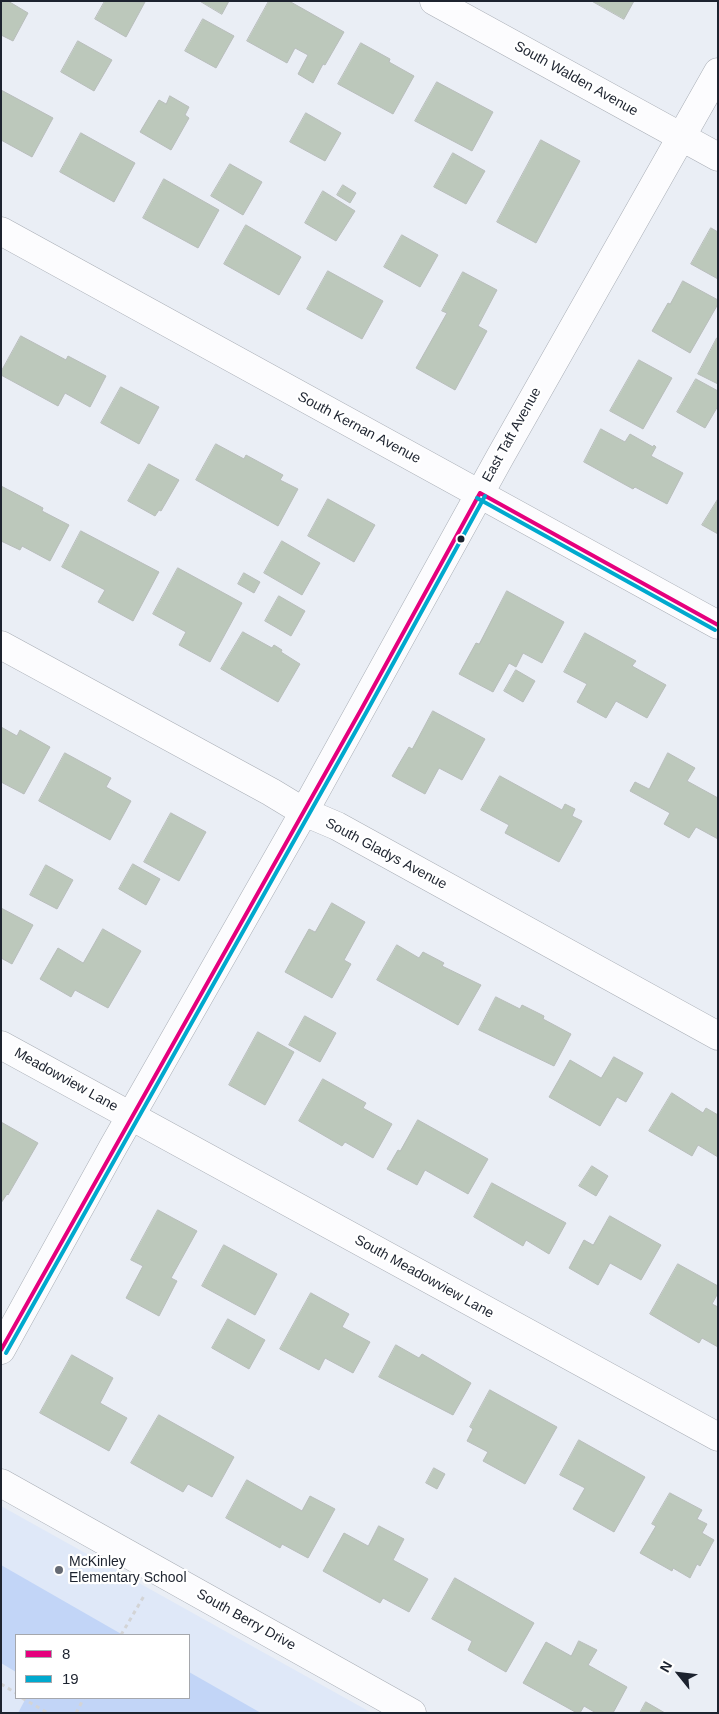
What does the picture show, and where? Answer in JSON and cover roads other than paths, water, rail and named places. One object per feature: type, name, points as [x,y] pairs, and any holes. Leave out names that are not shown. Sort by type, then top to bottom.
[{"type":"street","name":"South Walden Avenue","points":[[434,1],[718,157]]},
{"type":"street","name":"East Taft Avenue","points":[[1,1350],[718,72]]},
{"type":"street","name":"South Kernan Avenue","points":[[1,231],[718,625]]},
{"type":"street","name":"South Gladys Avenue","points":[[1,645],[304,812],[345,831],[718,1036]]},
{"type":"street","name":"Meadowview Lane","points":[[1,1044],[131,1116]]},
{"type":"street","name":"South Meadowview Lane","points":[[131,1116],[718,1437]]},
{"type":"street","name":"South Berry Drive","points":[[1,1483],[412,1713]]},
{"type":"place","name":"McKinley Elementary School","points":[[59,1570]]}]
